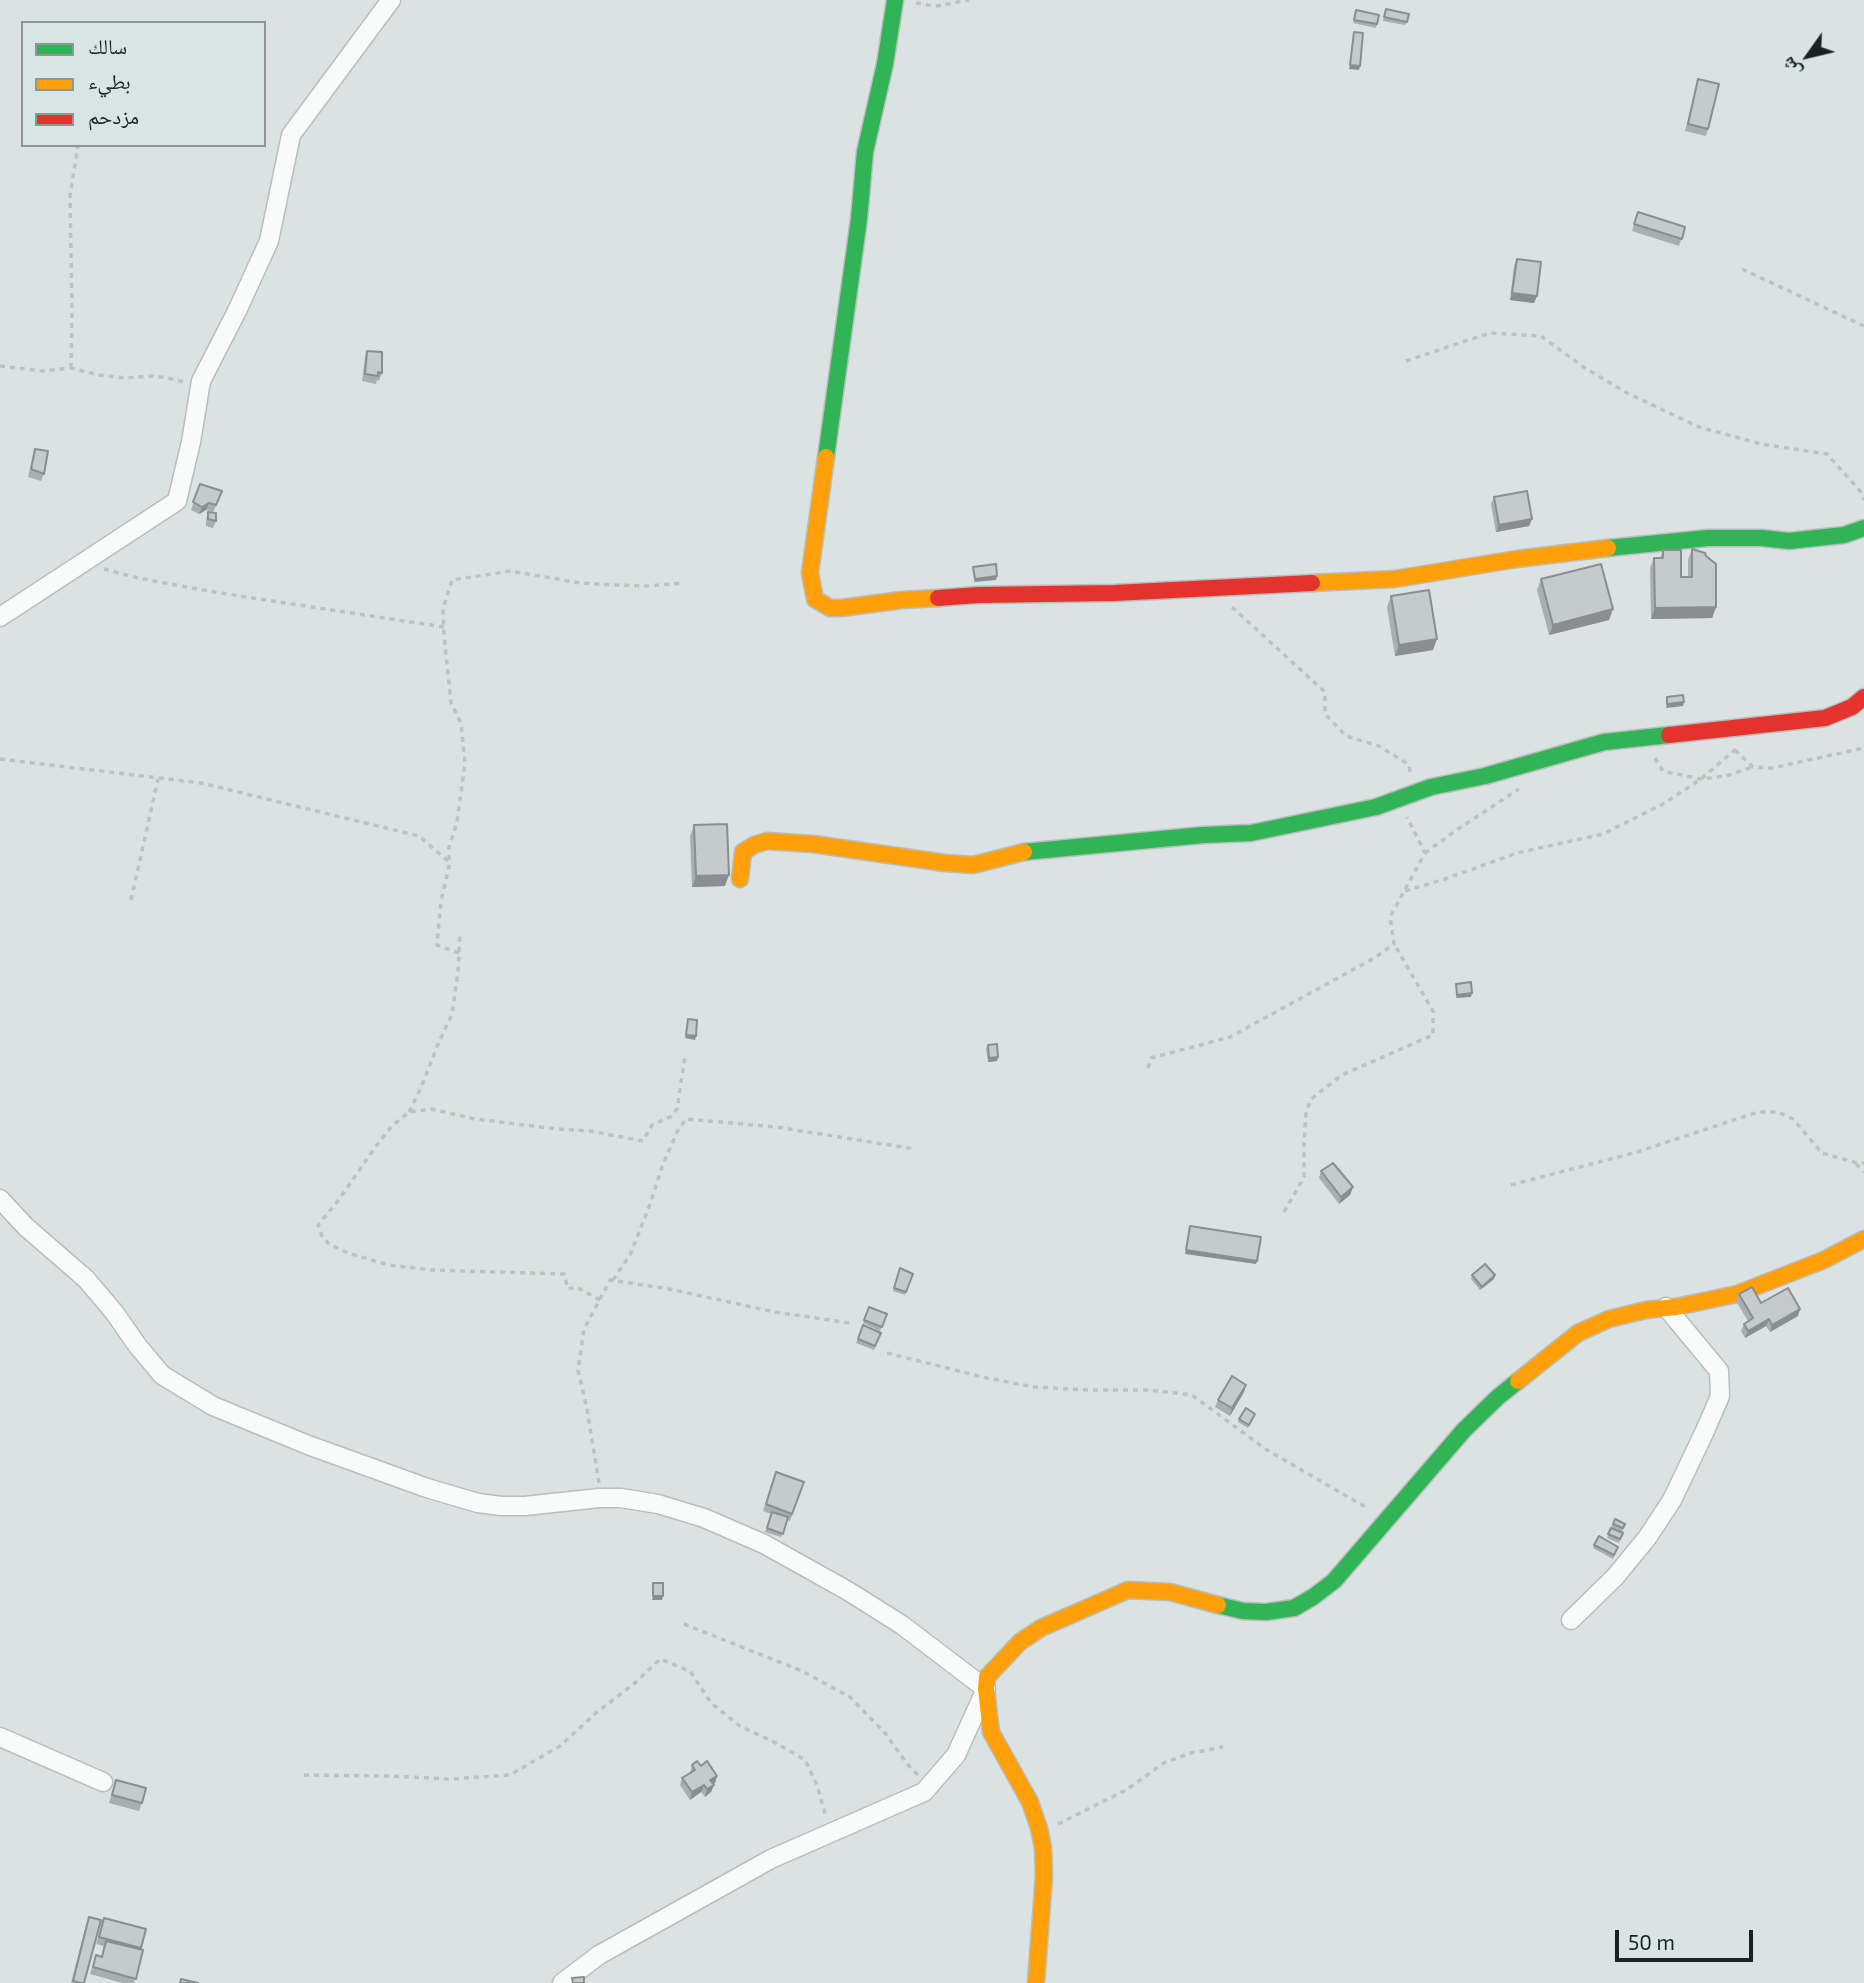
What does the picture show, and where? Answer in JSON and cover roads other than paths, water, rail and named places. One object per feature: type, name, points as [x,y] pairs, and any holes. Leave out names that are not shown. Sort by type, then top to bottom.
[{"type":"street","points":[[0,617],[177,501],[201,386],[269,241],[291,135],[391,0]]},
{"type":"street","points":[[903,1],[865,152],[859,219],[810,573],[815,599],[830,608],[978,595],[1114,593],[1395,579],[1517,559],[1595,550],[1708,538],[1789,541],[1844,534],[1864,528]]},
{"type":"street","points":[[740,879],[743,852],[767,841],[813,844],[973,865],[1026,852],[1251,833],[1376,807],[1431,787],[1485,776],[1604,742],[1825,718],[1852,707],[1864,696]]},
{"type":"street","points":[[0,1199],[26,1227],[86,1279],[162,1375],[213,1406],[309,1445],[427,1488],[478,1503],[525,1506],[603,1499],[637,1500],[685,1511],[764,1544],[848,1591],[902,1625],[986,1689]]},
{"type":"street","points":[[1036,1983],[1044,1876],[1040,1831],[1030,1802],[991,1732],[986,1689],[987,1677],[1020,1642],[1041,1628],[1128,1590],[1170,1592],[1243,1611],[1266,1612],[1294,1608],[1334,1581],[1464,1430],[1498,1397],[1578,1333],[1609,1318],[1737,1294],[1824,1259],[1864,1239]]},
{"type":"street","points":[[1571,1620],[1615,1577],[1647,1538],[1672,1500],[1720,1396],[1719,1371],[1666,1307]]},
{"type":"street","points":[[562,1983],[599,1955],[771,1859],[924,1792],[956,1755],[986,1689]]},
{"type":"street","points":[[0,1737],[103,1782]]}]
